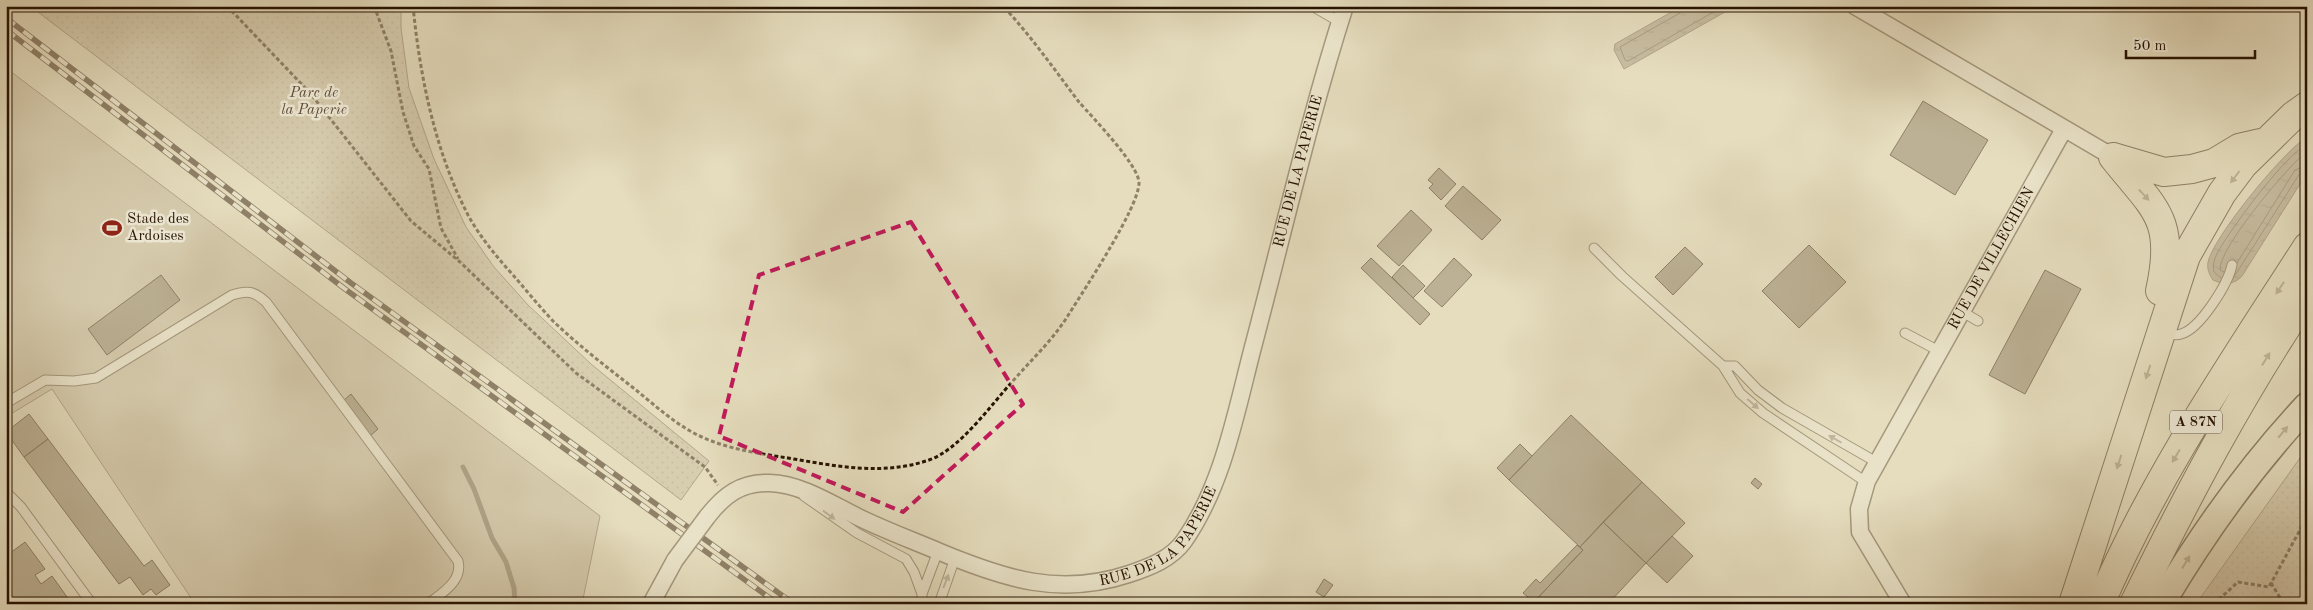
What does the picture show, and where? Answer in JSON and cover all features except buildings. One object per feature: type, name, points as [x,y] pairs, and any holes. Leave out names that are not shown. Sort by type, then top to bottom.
[{"type":"highway","points":[[2074,604],[2186,256],[2206,219],[2243,166],[2292,116],[2307,106]]},
{"type":"highway","points":[[2113,157],[2164,172],[2214,163],[2240,148],[2265,143]]},
{"type":"highway","points":[[2113,157],[2149,200],[2162,222],[2167,253],[2155,312],[2160,334]]},
{"type":"highway","name":"A 87N","points":[[2100,604],[2168,469],[2216,389],[2307,247]]},
{"type":"highway","name":"A 87N","points":[[2134,604],[2181,508],[2240,400],[2307,296]]},
{"type":"main road","points":[[2161,604],[2199,542],[2283,432],[2307,406]]},
{"type":"street","name":"RUE DE LA PAPERIE","points":[[651,604],[675,560],[722,499],[736,488],[760,483],[790,486],[878,527],[991,573],[1026,582],[1097,584],[1142,570],[1171,555],[1184,541],[1206,500],[1228,442],[1345,6]]},
{"type":"street","points":[[1856,6],[2113,157]]},
{"type":"street","name":"RUE DE VILLECHIEN","points":[[1903,604],[1860,532],[1859,509],[1867,481],[2064,129]]},
{"type":"lane","points":[[1312,6],[1340,22]]},
{"type":"lane","points":[[1594,248],[1622,276],[1723,366],[1740,393],[1763,413],[1867,481]]},
{"type":"lane","points":[[2160,334],[2175,335],[2190,330],[2215,301],[2226,283],[2232,265]]},
{"type":"lane","points":[[6,403],[45,380],[74,381],[96,378],[232,295],[244,291],[258,295],[266,302],[458,561],[459,567],[456,580],[428,604]]},
{"type":"lane","points":[[1961,311],[1978,321]]},
{"type":"lane","points":[[1905,333],[1939,351]]},
{"type":"lane","points":[[1723,366],[1735,366],[1758,390],[1782,408],[1878,463]]},
{"type":"lane","points":[[790,486],[857,533],[906,559],[914,572],[922,599]]},
{"type":"lane","points":[[6,492],[20,507],[92,604]]},
{"type":"lane","points":[[922,599],[938,551]]},
{"type":"lane","points":[[938,604],[955,558]]},
{"type":"path","points":[[227,6],[310,93],[411,221],[460,262],[576,374],[705,468],[718,485]]},
{"type":"path","points":[[374,6],[391,50],[403,112],[414,146],[429,169],[441,228],[460,262]]},
{"type":"path","points":[[413,6],[418,52],[430,112],[448,167],[468,216],[491,250],[553,320],[655,406],[691,431],[709,440],[760,454],[861,469],[892,468],[931,460],[948,450],[991,408],[1060,329],[1105,258],[1136,197],[1139,183],[1136,174],[1127,160],[1028,33],[1003,6]]},
{"type":"path","points":[[2214,604],[2238,582],[2269,587],[2307,517]]},
{"type":"path","points":[[2272,583],[2284,604]]},
{"type":"highlighted area","points":[[911,222],[1023,404],[903,512],[719,436],[759,275]]},
{"type":"green space","name":"Parc de la Paperie","points":[[30,6],[401,6],[401,28],[409,88],[434,159],[466,227],[494,267],[528,305],[591,364],[709,461],[681,500]]},
{"type":"green space","name":"Stade des Ardoises","points":[[6,68],[600,516],[582,604],[195,604],[52,389],[6,417]]},
{"type":"green space","points":[[2307,452],[2307,604],[2196,604],[2300,458]]},
{"type":"water","points":[[1682,6],[1732,8],[1624,69],[1614,50],[1615,44]]},
{"type":"water","points":[[2303,140],[2307,140],[2307,173],[2242,276],[2236,281],[2229,283],[2213,280],[2208,262],[2222,234],[2265,178]]},
{"type":"waterway","points":[[463,467],[474,489],[492,538],[506,562],[514,588],[515,604]]},
{"type":"railway","points":[[6,18],[351,283],[794,604]]},
{"type":"railway","points":[[6,30],[345,289],[778,604]]},
{"type":"place","name":"Stade des Ardoises","points":[[112,228]]}]
